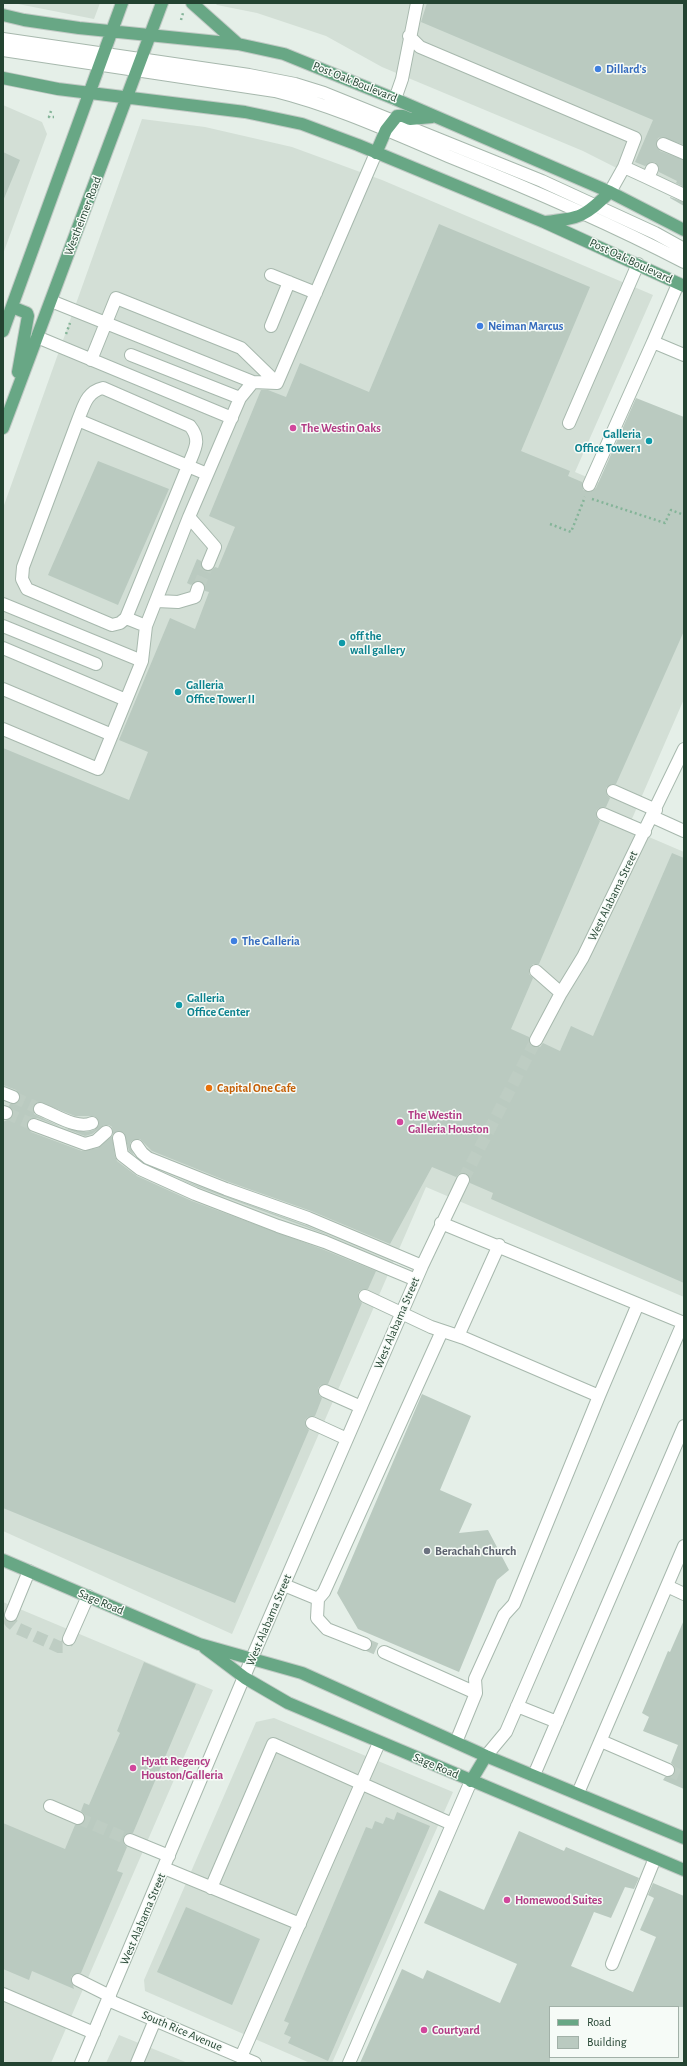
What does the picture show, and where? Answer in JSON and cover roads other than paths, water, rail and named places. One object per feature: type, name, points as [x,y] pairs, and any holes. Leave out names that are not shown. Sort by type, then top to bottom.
[{"type":"main road","points":[[3,331],[122,3]]},
{"type":"main road","name":"Westheimer Road","points":[[3,428],[162,3]]},
{"type":"main road","points":[[192,3],[238,44]]},
{"type":"main road","name":"Post Oak Boulevard","points":[[3,15],[24,20],[112,31],[238,44],[284,54],[395,99],[610,192],[684,230]]},
{"type":"main road","name":"Post Oak Boulevard","points":[[3,78],[90,93],[223,109],[274,118],[329,133],[544,222],[681,285]]},
{"type":"main road","points":[[376,153],[390,125],[397,116],[410,118],[434,117]]},
{"type":"main road","points":[[544,222],[571,219],[586,214],[610,192]]},
{"type":"main road","points":[[12,307],[27,313],[28,316],[12,404]]},
{"type":"main road","name":"Sage Road","points":[[3,1560],[199,1644],[302,1673],[486,1756],[684,1838]]},
{"type":"main road","name":"Sage Road","points":[[199,1644],[245,1678],[288,1703],[379,1743],[684,1870]]},
{"type":"main road","points":[[471,1781],[486,1756]]},
{"type":"street","points":[[395,99],[402,79],[409,36],[417,3]]},
{"type":"street","points":[[409,36],[420,48],[640,138],[610,192]]},
{"type":"street","points":[[3,39],[102,59]]},
{"type":"street","points":[[3,50],[249,75],[295,84],[354,104],[390,125],[586,214],[684,262]]},
{"type":"street","points":[[390,125],[596,206],[684,249]]},
{"type":"street","points":[[663,144],[684,153]]},
{"type":"street","points":[[277,383],[376,153]]},
{"type":"street","points":[[624,168],[650,174],[684,195]]},
{"type":"street","points":[[569,423],[638,264]]},
{"type":"street","points":[[271,275],[316,293]]},
{"type":"street","points":[[271,326],[289,282]]},
{"type":"street","points":[[589,485],[653,342],[681,285]]},
{"type":"street","points":[[91,360],[116,298],[241,348],[277,383]]},
{"type":"street","points":[[51,301],[253,382],[277,383]]},
{"type":"street","points":[[37,337],[232,418]]},
{"type":"street","points":[[653,342],[684,355]]},
{"type":"street","points":[[131,355],[240,398]]},
{"type":"street","points":[[3,728],[98,769],[142,661],[146,626],[189,517],[240,398],[253,382]]},
{"type":"street","points":[[103,388],[190,426],[196,433],[197,442],[188,466],[126,618],[120,623],[112,625],[27,589],[22,579],[23,567],[78,420],[88,396],[95,390],[103,388]]},
{"type":"street","points":[[78,420],[208,474]]},
{"type":"street","points":[[189,517],[215,547],[208,564]]},
{"type":"street","points":[[157,601],[178,602],[195,596],[198,588]]},
{"type":"street","points":[[3,604],[142,661]]},
{"type":"street","points":[[126,618],[146,626]]},
{"type":"street","points":[[3,626],[96,664]]},
{"type":"street","points":[[3,648],[126,700]]},
{"type":"street","points":[[3,689],[112,735]]},
{"type":"street","name":"West Alabama Street","points":[[536,1040],[561,993],[583,957],[654,814],[684,749]]},
{"type":"street","points":[[613,792],[684,831]]},
{"type":"street","points":[[603,814],[645,832]]},
{"type":"street","points":[[536,971],[561,993]]},
{"type":"street","points":[[40,1109],[77,1124],[86,1126],[92,1123]]},
{"type":"street","points":[[34,1125],[84,1144],[96,1141],[106,1132]]},
{"type":"street","points":[[119,1138],[122,1155],[140,1169],[202,1197],[325,1242],[416,1280]]},
{"type":"street","points":[[137,1146],[148,1158],[226,1189],[308,1218],[422,1266]]},
{"type":"street","name":"West Alabama Street","points":[[81,2063],[245,1678],[252,1658],[361,1406],[441,1223],[463,1180]]},
{"type":"street","points":[[441,1223],[499,1245],[684,1323],[506,1732],[486,1756]]},
{"type":"street","points":[[458,1336],[499,1245]]},
{"type":"street","points":[[365,1296],[599,1396]]},
{"type":"street","points":[[456,1742],[476,1693],[475,1679],[504,1615],[514,1604],[638,1304]]},
{"type":"street","points":[[365,1644],[327,1629],[317,1618],[318,1599],[324,1592],[338,1563],[442,1330]]},
{"type":"street","points":[[325,1391],[361,1406]]},
{"type":"street","points":[[312,1423],[348,1439]]},
{"type":"street","points":[[534,1775],[684,1426]]},
{"type":"street","points":[[578,1794],[667,1586],[683,1553]]},
{"type":"street","points":[[11,1615],[29,1571]]},
{"type":"street","points":[[284,1584],[318,1599]]},
{"type":"street","points":[[667,1586],[684,1594]]},
{"type":"street","points":[[69,1639],[88,1596]]},
{"type":"street","points":[[384,1652],[476,1693]]},
{"type":"street","points":[[517,1706],[557,1722]]},
{"type":"street","points":[[600,1741],[668,1770]]},
{"type":"street","points":[[242,2057],[379,1743]]},
{"type":"street","points":[[211,1888],[274,1744],[452,1824]]},
{"type":"street","points":[[349,2063],[443,1861],[452,1824],[471,1781]]},
{"type":"street","points":[[50,1806],[78,1818]]},
{"type":"street","points":[[130,1840],[169,1856]]},
{"type":"street","points":[[612,1964],[655,1858]]},
{"type":"street","points":[[164,1868],[300,1924]]},
{"type":"street","name":"South Rice Avenue","points":[[78,1980],[109,1998],[155,2020],[255,2063]]},
{"type":"street","points":[[3,1994],[94,2033]]},
{"type":"street","points":[[137,2063],[155,2020]]},
{"type":"tunnel","points":[[198,588],[208,564]]},
{"type":"tunnel","points":[[463,1180],[536,1040]]},
{"type":"tunnel","points":[[13,1097],[40,1109]]},
{"type":"tunnel","points":[[6,1113],[34,1125]]},
{"type":"tunnel","points":[[11,1615],[10,1622],[17,1628],[59,1647],[65,1647],[69,1639]]},
{"type":"tunnel","points":[[365,1644],[384,1652]]},
{"type":"tunnel","points":[[668,1770],[684,1777]]},
{"type":"tunnel","points":[[78,1818],[130,1840]]},
{"type":"place","name":"Dillard's","points":[[598,69]]},
{"type":"place","name":"Neiman Marcus","points":[[480,326]]},
{"type":"place","name":"The Westin Oaks","points":[[293,428]]},
{"type":"place","name":"Galleria Office Tower 1","points":[[649,441]]},
{"type":"place","name":"off the wall gallery","points":[[342,643]]},
{"type":"place","name":"Galleria Office Tower II","points":[[178,692]]},
{"type":"place","name":"The Galleria","points":[[234,941]]},
{"type":"place","name":"Galleria Office Center","points":[[179,1005]]},
{"type":"place","name":"Capital One Cafe","points":[[209,1088]]},
{"type":"place","name":"The Westin Galleria Houston","points":[[400,1122]]},
{"type":"place","name":"Berachah Church","points":[[427,1551]]},
{"type":"place","name":"Hyatt Regency Houston/Galleria","points":[[133,1768]]},
{"type":"place","name":"Homewood Suites","points":[[507,1900]]},
{"type":"place","name":"Courtyard","points":[[424,2030]]}]
